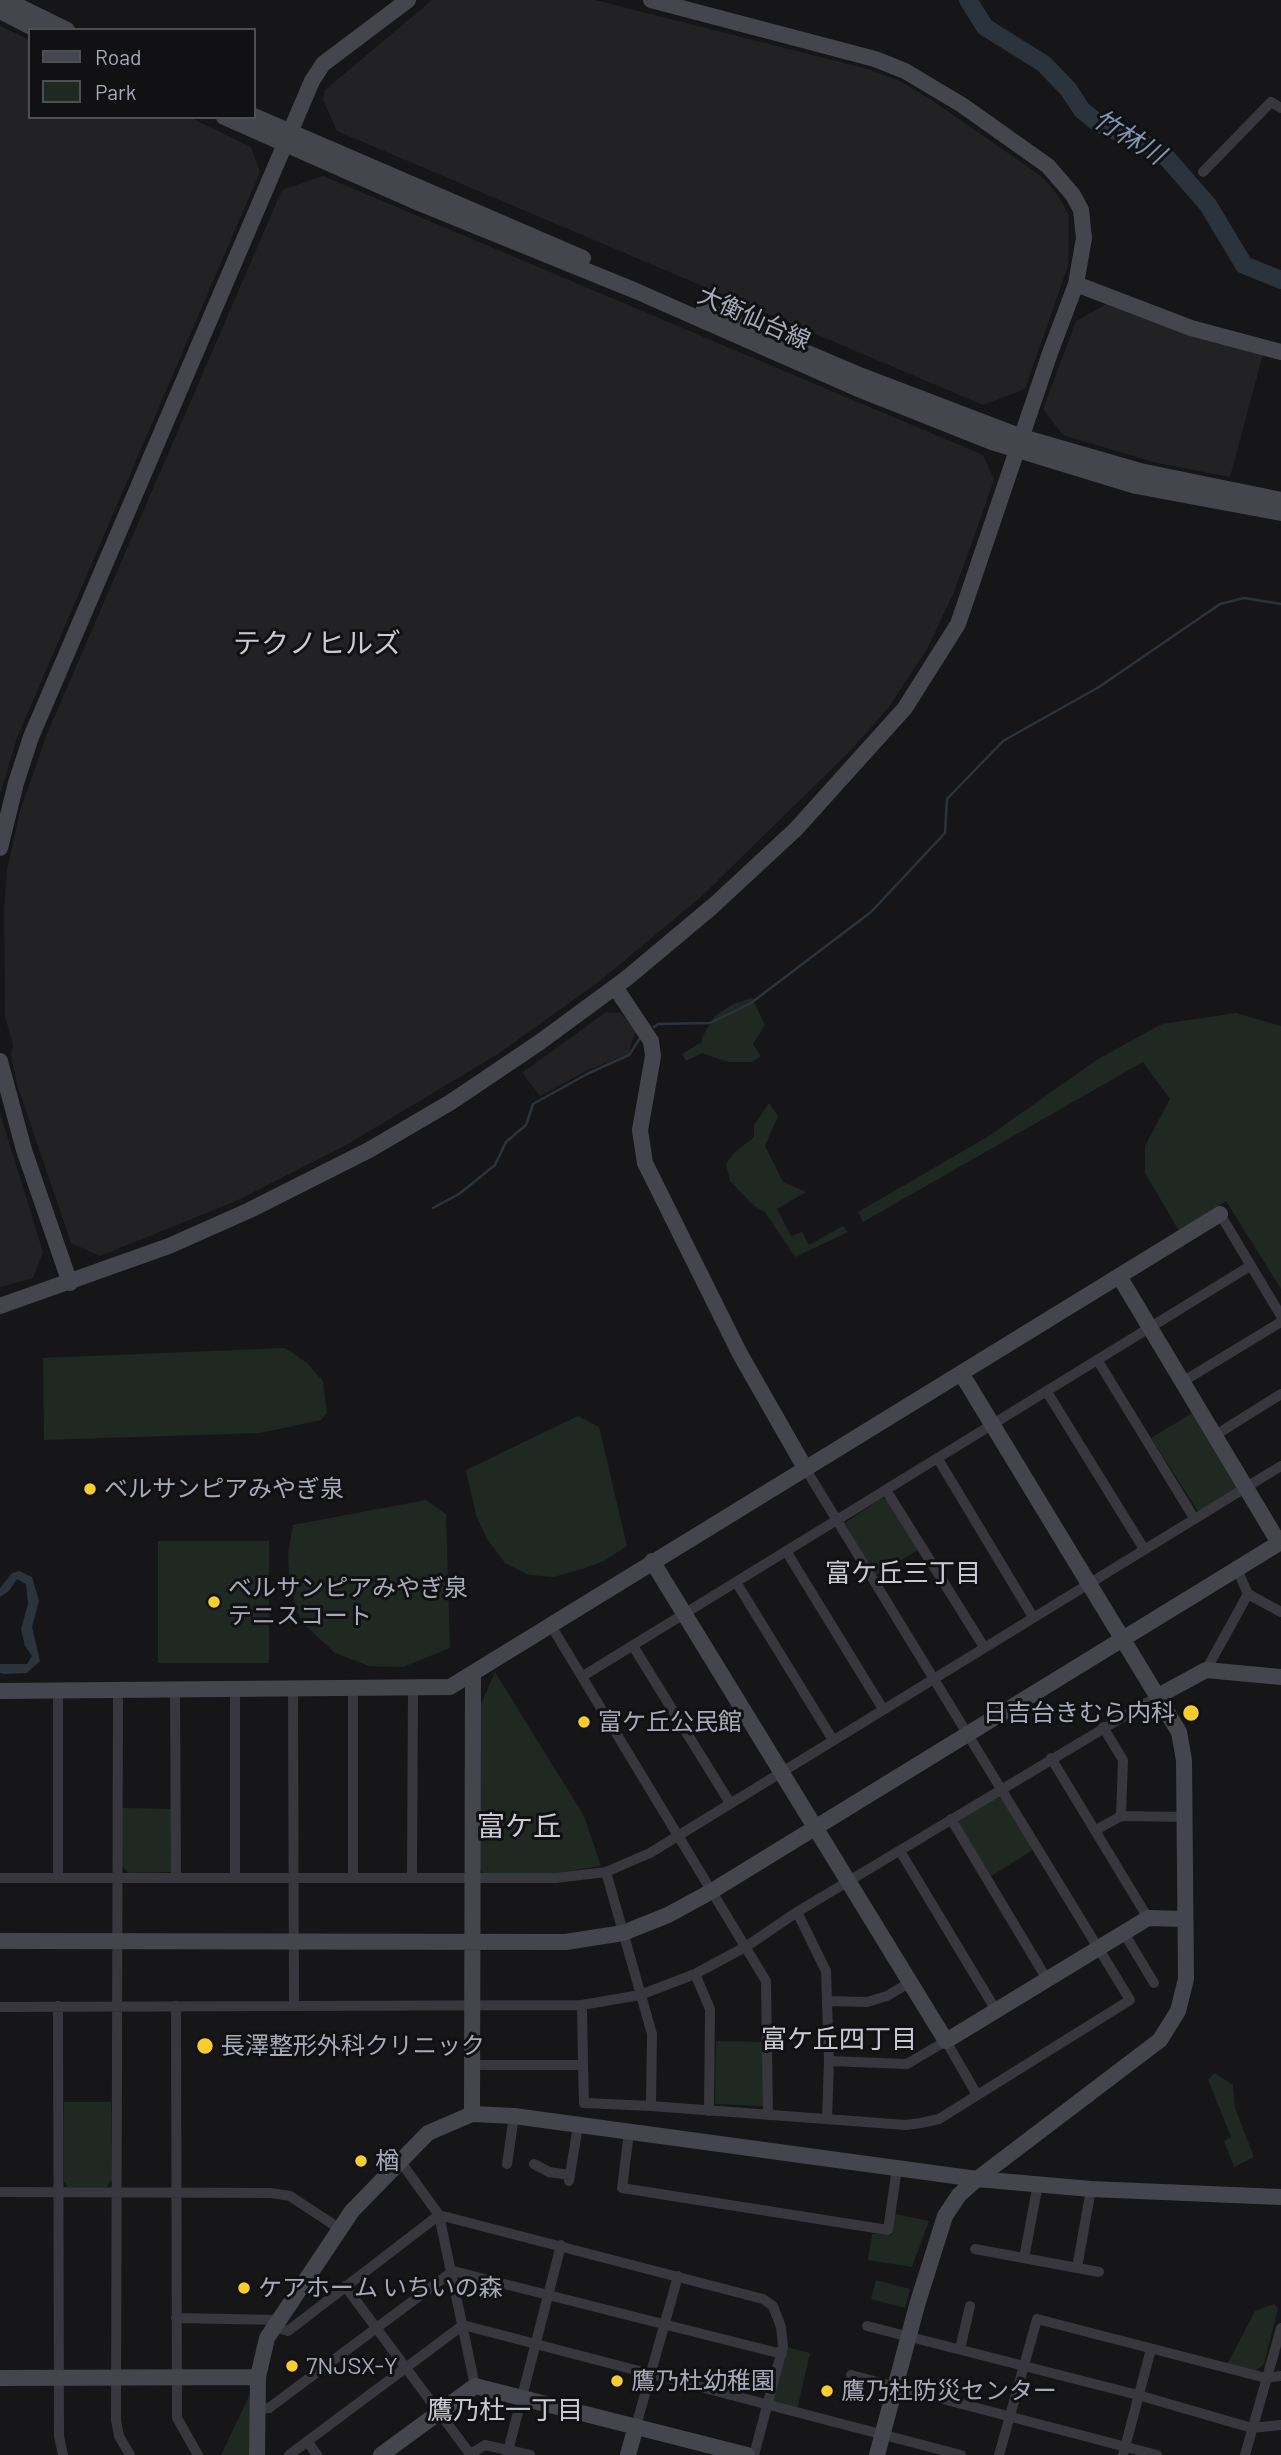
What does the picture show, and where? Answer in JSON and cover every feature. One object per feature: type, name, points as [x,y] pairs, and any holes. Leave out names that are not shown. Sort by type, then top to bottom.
[{"type":"street","points":[[6,0],[63,28]]},
{"type":"street","points":[[0,848],[13,793],[31,737],[312,81],[323,64],[408,0]]},
{"type":"street","points":[[0,1306],[169,1246],[239,1216],[364,1152],[451,1102],[615,987],[713,906],[796,828],[905,708],[958,624],[1076,284],[1083,253],[1084,226],[1081,210],[1066,184],[1048,166],[929,84],[874,59],[651,0]]},
{"type":"street","points":[[0,11],[33,28]]},
{"type":"street","points":[[1203,172],[1270,102],[1281,108]]},
{"type":"street","name":"大衡仙台線","points":[[256,117],[289,138],[412,200],[636,291],[856,388],[1136,486],[1281,513]]},
{"type":"street","name":"大衡仙台線","points":[[230,119],[289,138]]},
{"type":"street","points":[[1076,284],[1191,328],[1281,352]]},
{"type":"street","name":"大衡仙台線","points":[[1020,444],[1281,500]]},
{"type":"street","points":[[582,2005],[584,2103],[921,2123],[939,2119],[976,2093],[1130,2000],[836,1521],[740,1354],[645,1163],[640,1130],[653,1056],[651,1041],[615,987]]},
{"type":"street","points":[[0,1061],[24,1150],[70,1283]]},
{"type":"street","points":[[0,1691],[450,1687],[1220,1214],[1281,1316]]},
{"type":"street","points":[[583,1676],[1251,1266]]},
{"type":"street","points":[[0,1941],[565,1942],[623,1933],[668,1915],[712,1891],[1280,1542],[1119,1276]]},
{"type":"street","points":[[1182,1382],[1281,1322]]},
{"type":"street","points":[[1098,1362],[1194,1518]]},
{"type":"street","points":[[877,2455],[939,2229],[959,2195],[1160,2040],[1174,2020],[1184,1992],[1185,1817],[1181,1741],[1158,1696],[961,1373]]},
{"type":"street","points":[[1047,1392],[1144,1549]]},
{"type":"street","points":[[1214,1436],[1281,1394]]},
{"type":"street","points":[[938,1459],[1033,1616]]},
{"type":"street","points":[[0,1878],[555,1878],[606,1872],[650,1853],[1281,1466]]},
{"type":"street","points":[[887,1490],[984,1647]]},
{"type":"street","points":[[786,1551],[883,1709]]},
{"type":"street","points":[[652,1561],[976,2093]]},
{"type":"street","points":[[1237,1569],[1248,1594],[1281,1612]]},
{"type":"street","points":[[736,1582],[833,1740]]},
{"type":"street","points":[[0,2007],[582,2005],[640,1995],[695,1974],[747,1946],[797,1912],[1051,1758],[1206,1670],[1248,1594]]},
{"type":"street","points":[[550,1624],[766,1981],[769,1998],[768,2116]]},
{"type":"street","points":[[633,1646],[730,1803]]},
{"type":"street","points":[[1206,1670],[1281,1677]]},
{"type":"street","points":[[472,1675],[472,2114]]},
{"type":"street","points":[[293,1688],[294,2005]]},
{"type":"street","points":[[118,1689],[116,2420],[119,2436],[130,2455]]},
{"type":"street","points":[[176,1689],[176,1878]]},
{"type":"street","points":[[235,1689],[235,1877]]},
{"type":"street","points":[[353,1689],[353,1877]]},
{"type":"street","points":[[412,1877],[413,1689]]},
{"type":"street","points":[[58,1690],[58,1878]]},
{"type":"street","points":[[1103,1727],[1122,1760],[1121,1816]]},
{"type":"street","points":[[1051,1758],[1148,1918]]},
{"type":"street","points":[[1096,1830],[1121,1816],[1185,1817]]},
{"type":"street","points":[[951,1819],[1048,1980]]},
{"type":"street","points":[[901,1851],[997,2012]]},
{"type":"street","points":[[606,1872],[652,2034],[651,2106]]},
{"type":"street","points":[[797,1912],[826,1971],[829,2001],[827,2119]]},
{"type":"street","points":[[829,2061],[907,2064],[997,2012],[1148,1918],[1185,1919]]},
{"type":"street","points":[[1124,1933],[1154,1983]]},
{"type":"street","points":[[695,1974],[710,2009],[709,2111]]},
{"type":"street","points":[[829,2001],[867,2001],[887,1996],[909,1983]]},
{"type":"street","points":[[58,2006],[58,2436],[63,2455]]},
{"type":"street","points":[[176,2006],[177,2418],[198,2455]]},
{"type":"street","points":[[472,2065],[583,2065]]},
{"type":"street","points":[[257,2455],[258,2377],[264,2346],[277,2323],[352,2211],[428,2133],[472,2114],[514,2116],[977,2179],[1091,2189],[1281,2197]]},
{"type":"street","points":[[507,2164],[514,2116]]},
{"type":"street","points":[[534,2164],[569,2178],[578,2126]]},
{"type":"street","points":[[629,2133],[622,2188],[888,2230],[897,2168]]},
{"type":"street","points":[[400,2161],[439,2215],[453,2271],[475,2386]]},
{"type":"street","points":[[1024,2258],[1038,2184]]},
{"type":"street","points":[[1077,2268],[1091,2189]]},
{"type":"street","points":[[0,2192],[290,2196],[340,2229]]},
{"type":"street","points":[[176,2318],[277,2323],[288,2331],[439,2215]]},
{"type":"street","points":[[439,2215],[678,2276],[763,2299],[773,2305],[781,2327],[782,2354],[754,2455]]},
{"type":"street","points":[[507,2452],[561,2245]]},
{"type":"street","points":[[975,2249],[1099,2272]]},
{"type":"street","points":[[453,2271],[782,2354]]},
{"type":"street","points":[[259,2409],[269,2408],[453,2271]]},
{"type":"street","points":[[628,2455],[678,2276]]},
{"type":"street","points":[[345,2286],[469,2455],[485,2445],[530,2455]]},
{"type":"street","points":[[960,2349],[970,2306]]},
{"type":"street","points":[[999,2455],[1037,2319],[1266,2378],[1281,2376]]},
{"type":"street","points":[[463,2325],[768,2402],[961,2455]]},
{"type":"street","points":[[289,2455],[463,2325]]},
{"type":"street","points":[[867,2326],[1139,2395],[1252,2428],[1281,2425]]},
{"type":"street","points":[[1245,2455],[1281,2328]]},
{"type":"street","points":[[1124,2450],[1151,2349]]},
{"type":"street","points":[[851,2375],[1009,2416],[1124,2450],[1157,2455]]},
{"type":"street","points":[[0,2378],[258,2377]]},
{"type":"street","points":[[381,2455],[475,2386],[747,2455]]},
{"type":"street","points":[[307,2441],[317,2455]]},
{"type":"shaded area","points":[[432,0],[595,0],[864,68],[900,81],[933,101],[1041,176],[1058,195],[1069,215],[1068,266],[1025,389],[983,405],[337,131],[323,100],[325,90]]},
{"type":"shaded area","points":[[0,26],[28,39],[28,119],[193,119],[251,147],[260,172],[17,738],[0,794]]},
{"type":"shaded area","points":[[323,176],[983,455],[994,480],[954,592],[927,649],[889,707],[851,750],[702,896],[600,981],[498,1054],[346,1145],[236,1201],[100,1256],[71,1243],[18,1087],[11,1056],[13,1046],[5,1016],[4,910],[7,870],[20,811],[47,734],[282,190]]},
{"type":"shaded area","points":[[1109,303],[1263,354],[1230,477],[1157,463],[1063,435],[1043,409],[1076,321]]},
{"type":"shaded area","points":[[606,1012],[620,1013],[636,1030],[628,1054],[588,1070],[540,1096],[522,1073]]},
{"type":"shaded area","points":[[0,1113],[43,1252],[33,1278],[0,1287]]},
{"type":"shaded area","points":[[19,1571],[32,1577],[39,1601],[32,1627],[40,1661],[27,1673],[4,1674],[0,1673],[0,1664],[27,1664],[32,1656],[25,1646],[21,1629],[28,1604],[26,1584],[17,1579],[9,1591],[0,1597],[0,1588],[12,1573]]},
{"type":"green space","points":[[752,998],[765,1025],[753,1044],[761,1056],[752,1062],[728,1062],[702,1053],[686,1061],[682,1054],[702,1042],[702,1037],[715,1016],[733,1004]]},
{"type":"green space","points":[[1236,1013],[1281,1026],[1281,1289],[1226,1201],[1179,1231],[1145,1173],[1145,1146],[1170,1099],[1143,1062],[863,1222],[858,1212],[989,1136],[1098,1059],[1162,1024]]},
{"type":"green space","points":[[769,1103],[778,1116],[765,1146],[783,1182],[806,1192],[777,1209],[791,1236],[802,1232],[809,1245],[843,1226],[848,1232],[795,1257],[765,1212],[754,1206],[730,1181],[726,1164],[734,1153],[754,1137],[754,1125]]},
{"type":"green space","points":[[285,1348],[307,1363],[323,1381],[327,1413],[321,1420],[260,1433],[44,1440],[43,1358]]},
{"type":"green space","points":[[1194,1412],[1237,1484],[1235,1490],[1198,1511],[1151,1438]]},
{"type":"green space","points":[[578,1416],[599,1427],[627,1546],[604,1561],[582,1569],[554,1577],[529,1575],[505,1563],[487,1539],[476,1515],[466,1470]]},
{"type":"green space","points":[[882,1498],[888,1500],[918,1550],[874,1576],[845,1523]]},
{"type":"green space","points":[[426,1500],[446,1514],[450,1648],[403,1667],[369,1666],[335,1653],[307,1627],[297,1612],[288,1553],[293,1525]]},
{"type":"green space","name":"ベルサンピアみやぎ泉 テニスコート","points":[[158,1541],[269,1541],[269,1663],[158,1663]]},
{"type":"green space","points":[[495,1672],[584,1816],[601,1866],[556,1873],[484,1874],[479,1869],[480,1706]]},
{"type":"green space","points":[[996,1797],[1004,1799],[1033,1850],[991,1876],[958,1825],[960,1817]]},
{"type":"green space","points":[[122,1808],[172,1809],[171,1872],[128,1873],[122,1866]]},
{"type":"green space","points":[[716,2041],[764,2042],[764,2106],[715,2104]]},
{"type":"green space","points":[[1215,2073],[1233,2085],[1235,2108],[1254,2157],[1234,2167],[1224,2141],[1231,2137],[1208,2079]]},
{"type":"green space","points":[[64,2102],[111,2102],[112,2179],[107,2187],[68,2187],[64,2182]]},
{"type":"green space","points":[[895,2214],[929,2221],[912,2267],[868,2260],[872,2234],[892,2235]]},
{"type":"green space","points":[[876,2280],[910,2289],[905,2308],[871,2299]]},
{"type":"green space","points":[[1274,2304],[1278,2308],[1264,2364],[1253,2373],[1227,2365],[1255,2311]]},
{"type":"green space","points":[[783,2346],[810,2353],[797,2410],[768,2402]]},
{"type":"green space","points":[[252,2390],[249,2455],[221,2455]]},
{"type":"waterway","name":"竹林川","points":[[968,0],[985,27],[1044,64],[1068,89],[1082,110],[1099,124],[1140,141],[1167,158],[1208,205],[1244,265],[1281,280]]},
{"type":"waterway","points":[[654,1027],[658,1024],[710,1023],[751,1003],[871,912],[945,833],[947,799],[1003,741],[1099,687],[1220,604],[1244,598],[1281,604]]},
{"type":"waterway","points":[[433,1208],[459,1194],[495,1165],[506,1142],[526,1125],[533,1104],[589,1073],[629,1055],[640,1038]]},
{"type":"place","name":"ベルサンピアみやぎ泉","points":[[90,1489]]},
{"type":"place","name":"ベルサンピアみやぎ泉 テニスコート","points":[[214,1602]]},
{"type":"place","name":"日吉台きむら内科","points":[[1191,1713]]},
{"type":"place","name":"富ケ丘公民館","points":[[584,1722]]},
{"type":"place","name":"長澤整形外科クリニック","points":[[205,2046]]},
{"type":"place","name":"楢","points":[[361,2161]]},
{"type":"place","name":"ケアホーム いちいの森","points":[[244,2288]]},
{"type":"place","name":"7NJSX-Y","points":[[292,2366]]},
{"type":"place","name":"鷹乃杜幼稚園","points":[[617,2381]]},
{"type":"place","name":"鷹乃杜防災センター","points":[[827,2391]]},
{"type":"district","name":"テクノヒルズ","points":[[317,644]]},
{"type":"district","name":"富ケ丘三丁目","points":[[903,1573]]},
{"type":"district","name":"富ケ丘","points":[[519,1827]]},
{"type":"district","name":"富ケ丘四丁目","points":[[839,2039]]},
{"type":"district","name":"鷹乃杜一丁目","points":[[505,2410]]}]
